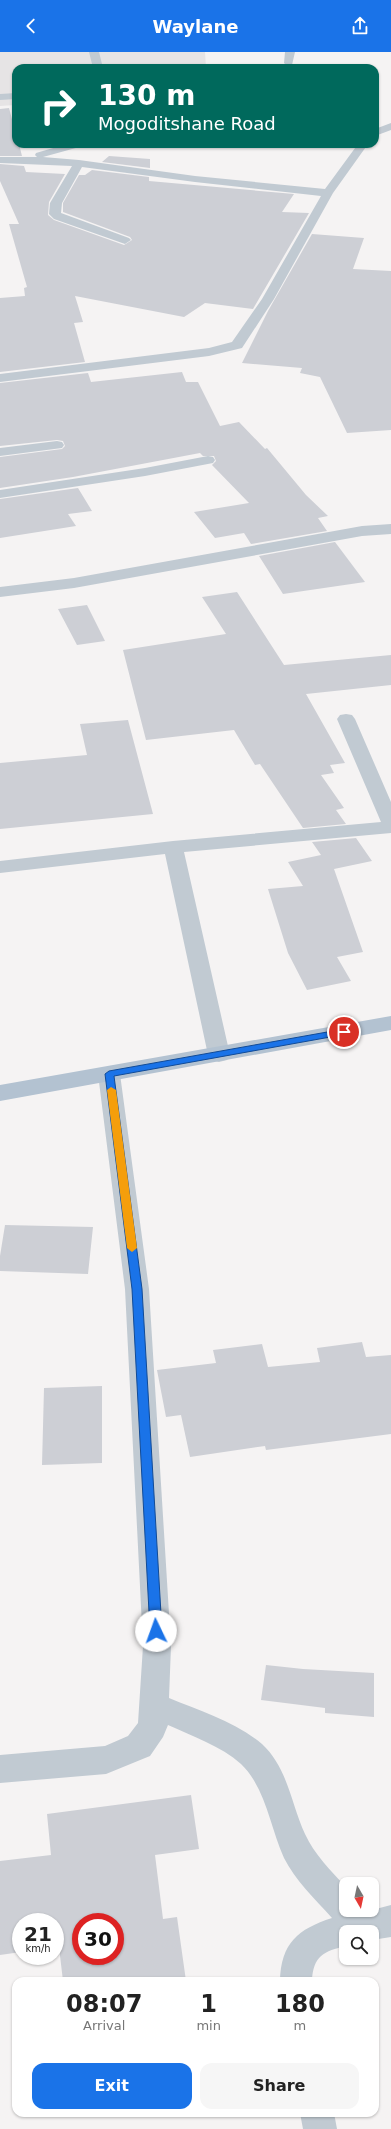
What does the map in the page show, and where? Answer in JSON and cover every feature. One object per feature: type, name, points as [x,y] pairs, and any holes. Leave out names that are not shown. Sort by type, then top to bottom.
[{"type":"main road","points":[[0,1092],[219,1055],[391,1023]]},
{"type":"street","points":[[94,52],[97,64]]},
{"type":"street","points":[[289,64],[290,52]]},
{"type":"street","points":[[0,97],[12,96]]},
{"type":"street","points":[[32,159],[47,152],[63,148]]},
{"type":"street","points":[[0,378],[210,352],[237,345],[268,299],[328,193],[359,148]]},
{"type":"street","points":[[0,160],[32,159],[79,163],[195,179],[328,193]]},
{"type":"street","points":[[79,163],[56,203],[55,214],[58,217],[89,229],[125,240]]},
{"type":"street","points":[[0,387],[165,369]]},
{"type":"street","points":[[0,452],[57,445]]},
{"type":"street","points":[[0,494],[145,472],[208,460]]},
{"type":"street","points":[[0,592],[74,583],[362,531],[391,529]]},
{"type":"street","points":[[0,867],[173,847],[391,826],[346,720]]},
{"type":"street","points":[[173,847],[219,1055]]},
{"type":"street","points":[[0,1769],[106,1760],[139,1746],[153,1727],[157,1646],[137,1289],[109,1074]]},
{"type":"street","points":[[154,1706],[230,1740],[252,1755],[273,1783],[292,1841],[319,1881],[339,1898]]},
{"type":"street","points":[[297,1977],[300,1960],[308,1946],[361,1917]]},
{"type":"street","points":[[318,2117],[320,2129]]},
{"type":"shaded area","points":[[0,52],[205,52],[206,64],[12,64],[12,105],[0,106]]},
{"type":"building","points":[[9,108],[12,119],[12,148],[20,148],[22,156],[0,156],[0,109]]},
{"type":"building","points":[[109,156],[150,159],[150,168],[102,162]]},
{"type":"building","points":[[0,164],[24,166],[26,172],[65,174],[49,202],[48,215],[54,220],[124,245],[132,240],[130,237],[63,212],[63,203],[79,175],[85,175],[92,170],[149,177],[149,181],[294,194],[282,212],[309,213],[253,309],[205,303],[184,317],[75,296],[83,322],[74,323],[85,362],[0,372],[0,298],[25,296],[24,288],[27,287],[9,224],[19,224],[0,181]]},
{"type":"building","points":[[312,234],[364,238],[353,269],[391,271],[391,430],[347,433],[320,377],[300,373],[302,368],[242,363],[268,311]]},
{"type":"building","points":[[182,372],[186,382],[198,382],[220,426],[239,422],[265,449],[267,448],[306,495],[328,516],[318,518],[327,531],[251,544],[244,533],[215,538],[194,512],[249,503],[212,465],[216,461],[214,456],[203,456],[200,453],[73,477],[0,488],[0,457],[62,449],[65,446],[63,441],[57,440],[0,446],[0,383],[88,373],[91,382]]},
{"type":"building","points":[[78,488],[92,511],[68,514],[76,526],[0,538],[0,499]]},
{"type":"building","points":[[335,542],[365,582],[283,594],[259,556]]},
{"type":"building","points":[[237,592],[284,665],[391,655],[391,685],[306,694],[345,763],[330,765],[334,773],[321,775],[344,808],[336,810],[346,824],[303,828],[260,764],[255,765],[234,730],[146,740],[123,650],[226,634],[202,597]]},
{"type":"building","points":[[87,605],[105,641],[77,645],[58,609]]},
{"type":"building","points":[[128,720],[153,814],[0,829],[0,763],[87,755],[80,724]]},
{"type":"building","points":[[356,838],[372,861],[334,869],[363,952],[337,957],[351,981],[307,990],[288,953],[268,889],[303,886],[288,862],[321,855],[312,842]]},
{"type":"building","points":[[5,1225],[93,1227],[88,1274],[0,1271],[0,1256]]},
{"type":"building","points":[[362,1342],[366,1357],[391,1355],[391,1434],[266,1450],[265,1446],[190,1457],[181,1415],[166,1417],[157,1370],[216,1363],[213,1350],[262,1344],[268,1367],[320,1362],[317,1348]]},
{"type":"building","points":[[102,1386],[102,1463],[42,1465],[44,1388]]},
{"type":"building","points":[[266,1665],[303,1669],[374,1673],[374,1717],[325,1713],[325,1708],[261,1700]]},
{"type":"building","points":[[191,1795],[199,1849],[155,1855],[163,1919],[177,1917],[185,1977],[63,1977],[61,1965],[64,1965],[64,1913],[12,1913],[12,1953],[0,1955],[0,1861],[51,1855],[47,1814]]},
{"type":"slow traffic","points":[[111,1090],[132,1248]]},
{"type":"route","points":[[156,1631],[137,1289],[109,1074],[344,1032]]}]
